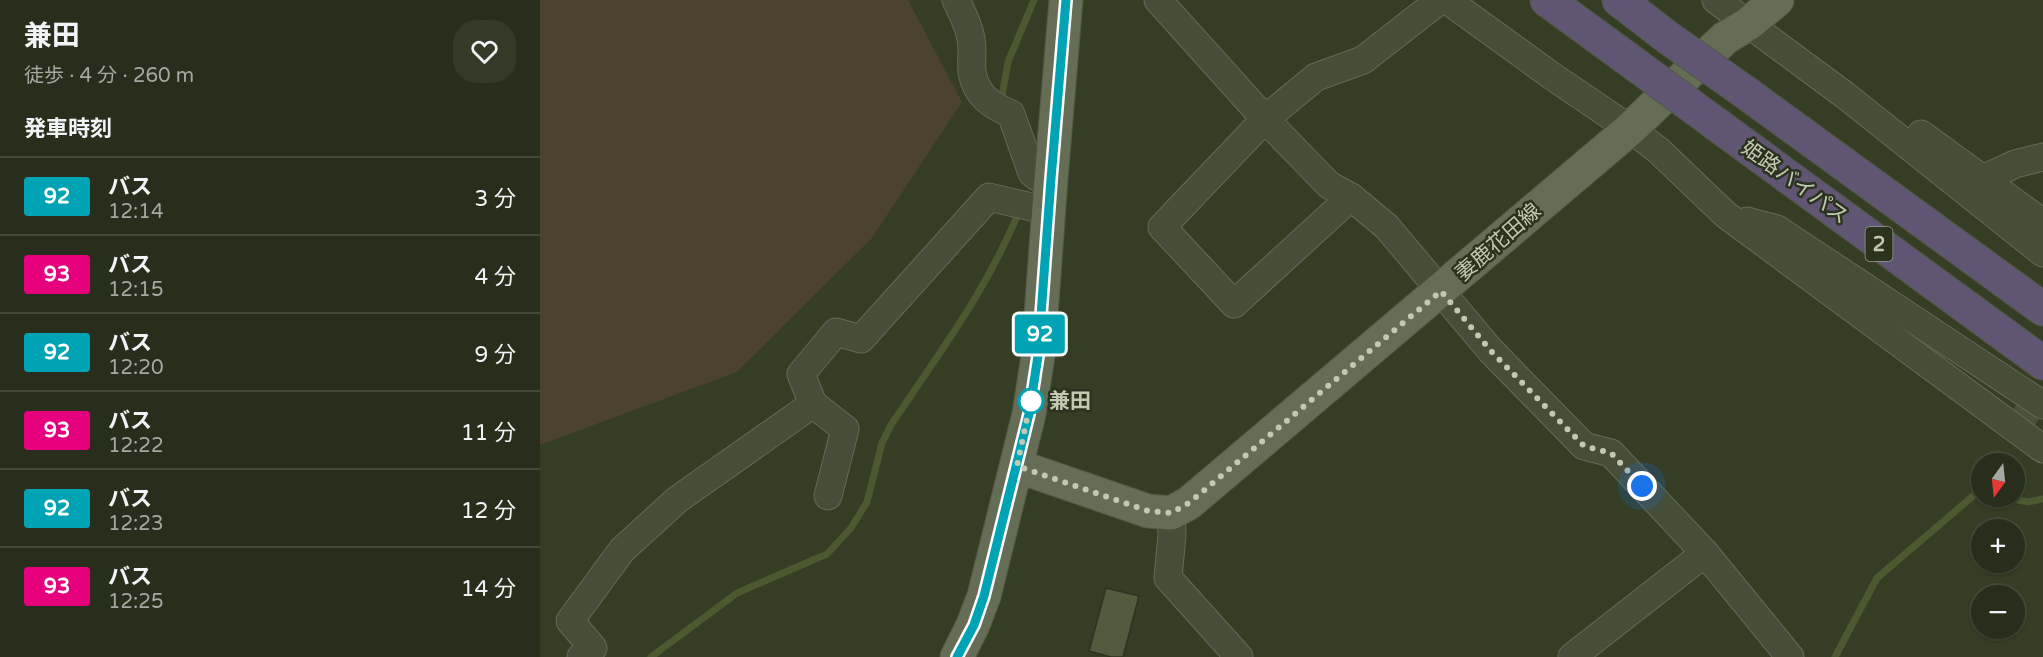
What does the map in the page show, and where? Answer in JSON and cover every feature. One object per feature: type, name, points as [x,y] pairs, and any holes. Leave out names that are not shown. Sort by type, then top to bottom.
[{"type":"highway","name":"姫路バイパス","points":[[1547,0],[2043,363]]},
{"type":"highway","name":"姫路バイパス","points":[[1619,0],[2043,309]]},
{"type":"main road","points":[[957,657],[974,625],[984,596],[1029,414],[1038,356],[1036,199],[1066,0]]},
{"type":"main road","name":"妻鹿花田線","points":[[1171,513],[1189,503],[1441,291],[1630,129],[1725,38],[1749,24],[1777,0]]},
{"type":"main road","points":[[1017,466],[1148,511],[1171,513]]},
{"type":"street","points":[[828,496],[845,429],[813,404],[801,374],[836,332],[861,339],[989,197],[1036,199],[1037,177],[1032,173],[1002,110],[978,93],[972,72],[970,33],[956,0]]},
{"type":"street","points":[[1158,0],[1264,119],[1329,185],[1351,197],[1387,227],[1491,351],[1584,446],[1611,453],[1705,552],[1790,657]]},
{"type":"street","points":[[1351,197],[1234,304],[1162,227],[1264,119],[1316,77],[1363,60],[1440,0]]},
{"type":"street","points":[[1447,0],[1658,150],[1726,214],[2043,449]]},
{"type":"street","points":[[1716,0],[1846,96],[2043,253]]},
{"type":"street","points":[[1846,96],[1896,115],[2043,223]]},
{"type":"street","points":[[1983,179],[2014,164],[2043,157]]},
{"type":"street","points":[[1726,214],[1778,230],[2043,405]]},
{"type":"street","points":[[581,657],[593,648],[570,621],[622,550],[678,499],[813,404]]},
{"type":"street","points":[[1171,513],[1172,536],[1168,578],[1239,657]]},
{"type":"street","points":[[1572,657],[1705,552]]},
{"type":"shaded area","points":[[540,0],[908,0],[962,102],[872,238],[737,372],[540,445]]},
{"type":"building","points":[[1106,588],[1139,596],[1123,657],[1111,657],[1089,651]]},
{"type":"waterway","points":[[1001,102],[1008,62],[1034,0]]},
{"type":"waterway","points":[[651,657],[737,593],[827,554],[851,528],[867,502],[882,443],[891,425],[977,295],[1019,211]]},
{"type":"waterway","points":[[1835,657],[1877,578],[1971,498]]},
{"type":"waterway","points":[[2025,501],[2043,499]]},
{"type":"tunnel","points":[[2015,429],[2043,391]]},
{"type":"bus line","name":"92","points":[[957,657],[974,625],[984,596],[1029,414],[1038,356],[1066,0]]},
{"type":"place","name":"兼田","points":[[1031,401]]},
{"type":"route","points":[[1031,401],[1032,395],[1017,466],[1148,511],[1171,513],[1189,503],[1441,291],[1491,351],[1584,446],[1611,453],[1642,486]]}]
